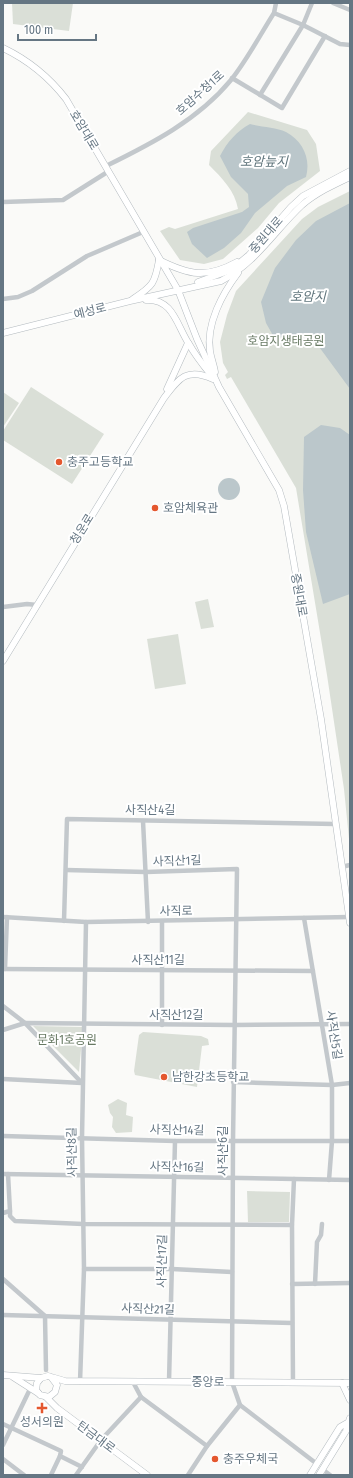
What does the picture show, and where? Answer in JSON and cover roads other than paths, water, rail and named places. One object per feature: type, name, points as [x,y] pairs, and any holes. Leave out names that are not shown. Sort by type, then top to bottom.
[{"type":"street","name":"호암수청1로","points":[[3,202],[63,200],[108,169],[168,133],[196,114],[232,78],[274,13],[276,3]]},
{"type":"street","points":[[260,95],[303,25],[312,3]]},
{"type":"street","points":[[333,3],[350,10]]},
{"type":"street","points":[[274,13],[303,25],[340,44],[350,45]]},
{"type":"street","points":[[232,78],[282,108],[325,36]]},
{"type":"street","name":"호암대로","points":[[3,48],[24,59],[58,89],[108,169],[159,260],[178,290]]},
{"type":"street","name":"중원대로","points":[[178,290],[231,270],[249,255],[291,207],[303,196],[350,171]]},
{"type":"street","name":"중원대로","points":[[178,290],[221,281],[233,275],[244,266],[302,205],[329,187],[350,177]]},
{"type":"street","points":[[3,299],[18,297],[32,291],[87,256],[117,245],[143,232]]},
{"type":"street","points":[[130,301],[151,287],[156,277],[159,260],[186,271],[211,273],[225,268],[249,255]]},
{"type":"street","points":[[219,387],[210,350],[210,331],[217,309],[231,282],[244,266]]},
{"type":"street","name":"중원대로","points":[[178,290],[197,339],[219,387],[279,490],[284,506],[321,719],[341,868],[350,919]]},
{"type":"street","name":"예성로","points":[[3,333],[178,290]]},
{"type":"street","points":[[130,301],[149,300],[159,301],[166,304],[178,321],[188,343],[219,387]]},
{"type":"street","points":[[164,398],[188,343]]},
{"type":"street","points":[[164,398],[178,380],[192,373],[202,374],[213,379]]},
{"type":"street","name":"청운로","points":[[3,661],[164,398]]},
{"type":"street","points":[[3,607],[27,604],[36,605]]},
{"type":"street","name":"사직산4길","points":[[64,921],[67,819],[335,824]]},
{"type":"street","points":[[143,821],[148,922]]},
{"type":"street","points":[[341,868],[350,865]]},
{"type":"street","name":"사직산1길","points":[[66,870],[146,872],[237,869],[237,920]]},
{"type":"street","points":[[4,969],[5,917]]},
{"type":"street","name":"사직로","points":[[5,917],[86,922],[162,922],[304,918],[350,919]]},
{"type":"street","name":"사직산5길","points":[[304,918],[332,1085],[332,1141],[328,1180]]},
{"type":"street","name":"사직산6길","points":[[237,920],[232,1141],[232,1382],[240,1405]]},
{"type":"street","name":"사직산8길","points":[[80,1382],[84,1269],[82,1083],[85,1024],[86,922]]},
{"type":"street","points":[[162,922],[162,1025]]},
{"type":"street","name":"사직산11길","points":[[4,969],[313,971]]},
{"type":"street","points":[[3,1006],[25,1023],[82,1083]]},
{"type":"street","name":"사직산12길","points":[[3,1030],[25,1023],[162,1025],[350,1024]]},
{"type":"street","points":[[3,1080],[82,1083]]},
{"type":"street","points":[[233,1082],[332,1085],[350,1083]]},
{"type":"street","name":"사직산14길","points":[[3,1136],[175,1141],[350,1141]]},
{"type":"street","name":"사직산17길","points":[[169,1382],[175,1141]]},
{"type":"street","points":[[6,1174],[10,1216],[15,1221],[83,1224],[292,1225]]},
{"type":"street","name":"사직산16길","points":[[6,1174],[350,1180]]},
{"type":"street","points":[[293,1383],[292,1225],[294,1179]]},
{"type":"street","points":[[3,1213],[10,1211]]},
{"type":"street","points":[[315,1284],[317,1242],[321,1235],[322,1224]]},
{"type":"street","points":[[84,1269],[172,1269],[232,1272]]},
{"type":"street","points":[[3,1279],[45,1316],[46,1376]]},
{"type":"street","points":[[292,1284],[350,1283]]},
{"type":"street","name":"사직산21길","points":[[3,1316],[82,1316],[292,1323]]},
{"type":"street","points":[[6,1376],[30,1387],[46,1397],[65,1382]]},
{"type":"street","name":"중앙로","points":[[6,1376],[46,1376],[65,1382],[350,1383]]},
{"type":"street","points":[[46,1376],[56,1382],[55,1402],[60,1411]]},
{"type":"street","points":[[38,1393],[37,1383],[46,1376]]},
{"type":"street","points":[[134,1382],[141,1397],[207,1446]]},
{"type":"street","points":[[342,1383],[350,1400]]},
{"type":"street","points":[[3,1445],[30,1387]]},
{"type":"street","name":"탄금대로","points":[[46,1397],[60,1411],[147,1475]]},
{"type":"street","points":[[76,1475],[101,1440],[141,1397]]},
{"type":"street","points":[[188,1475],[207,1446],[240,1405],[317,1464]]},
{"type":"street","points":[[310,1475],[340,1427],[349,1422]]},
{"type":"street","points":[[330,1475],[321,1472],[346,1431],[349,1422]]},
{"type":"street","points":[[3,1424],[61,1451],[51,1475]]},
{"type":"street","points":[[60,1456],[82,1467]]},
{"type":"street","points":[[3,1459],[24,1475]]},
{"type":"water","name":"호암늪지","points":[[250,124],[282,130],[297,140],[306,157],[306,177],[287,186],[255,213],[241,233],[224,248],[207,258],[192,244],[187,232],[193,228],[242,212],[249,207],[248,194],[231,177],[220,156],[233,137]]},
{"type":"water","name":"호암지","points":[[350,203],[350,389],[314,340],[304,337],[295,341],[285,336],[275,339],[266,323],[261,302],[275,268],[296,240],[316,221]]},
{"type":"water","points":[[321,425],[340,428],[350,435],[350,594],[323,604],[306,532],[303,490],[304,437]]},
{"type":"water","points":[[229,478],[237,481],[240,489],[237,497],[229,500],[221,497],[218,489],[221,481]]},
{"type":"place","name":"충주고등학교","points":[[59,462]]},
{"type":"place","name":"호암체육관","points":[[155,508]]},
{"type":"place","name":"남한강초등학교","points":[[164,1077]]},
{"type":"place","name":"성서의원","points":[[42,1408]]},
{"type":"place","name":"충주우체국","points":[[215,1459]]},
{"type":"park label","name":"호암지생태공원","points":[[286,341]]},
{"type":"park label","name":"문화1호공원","points":[[67,1040]]}]
